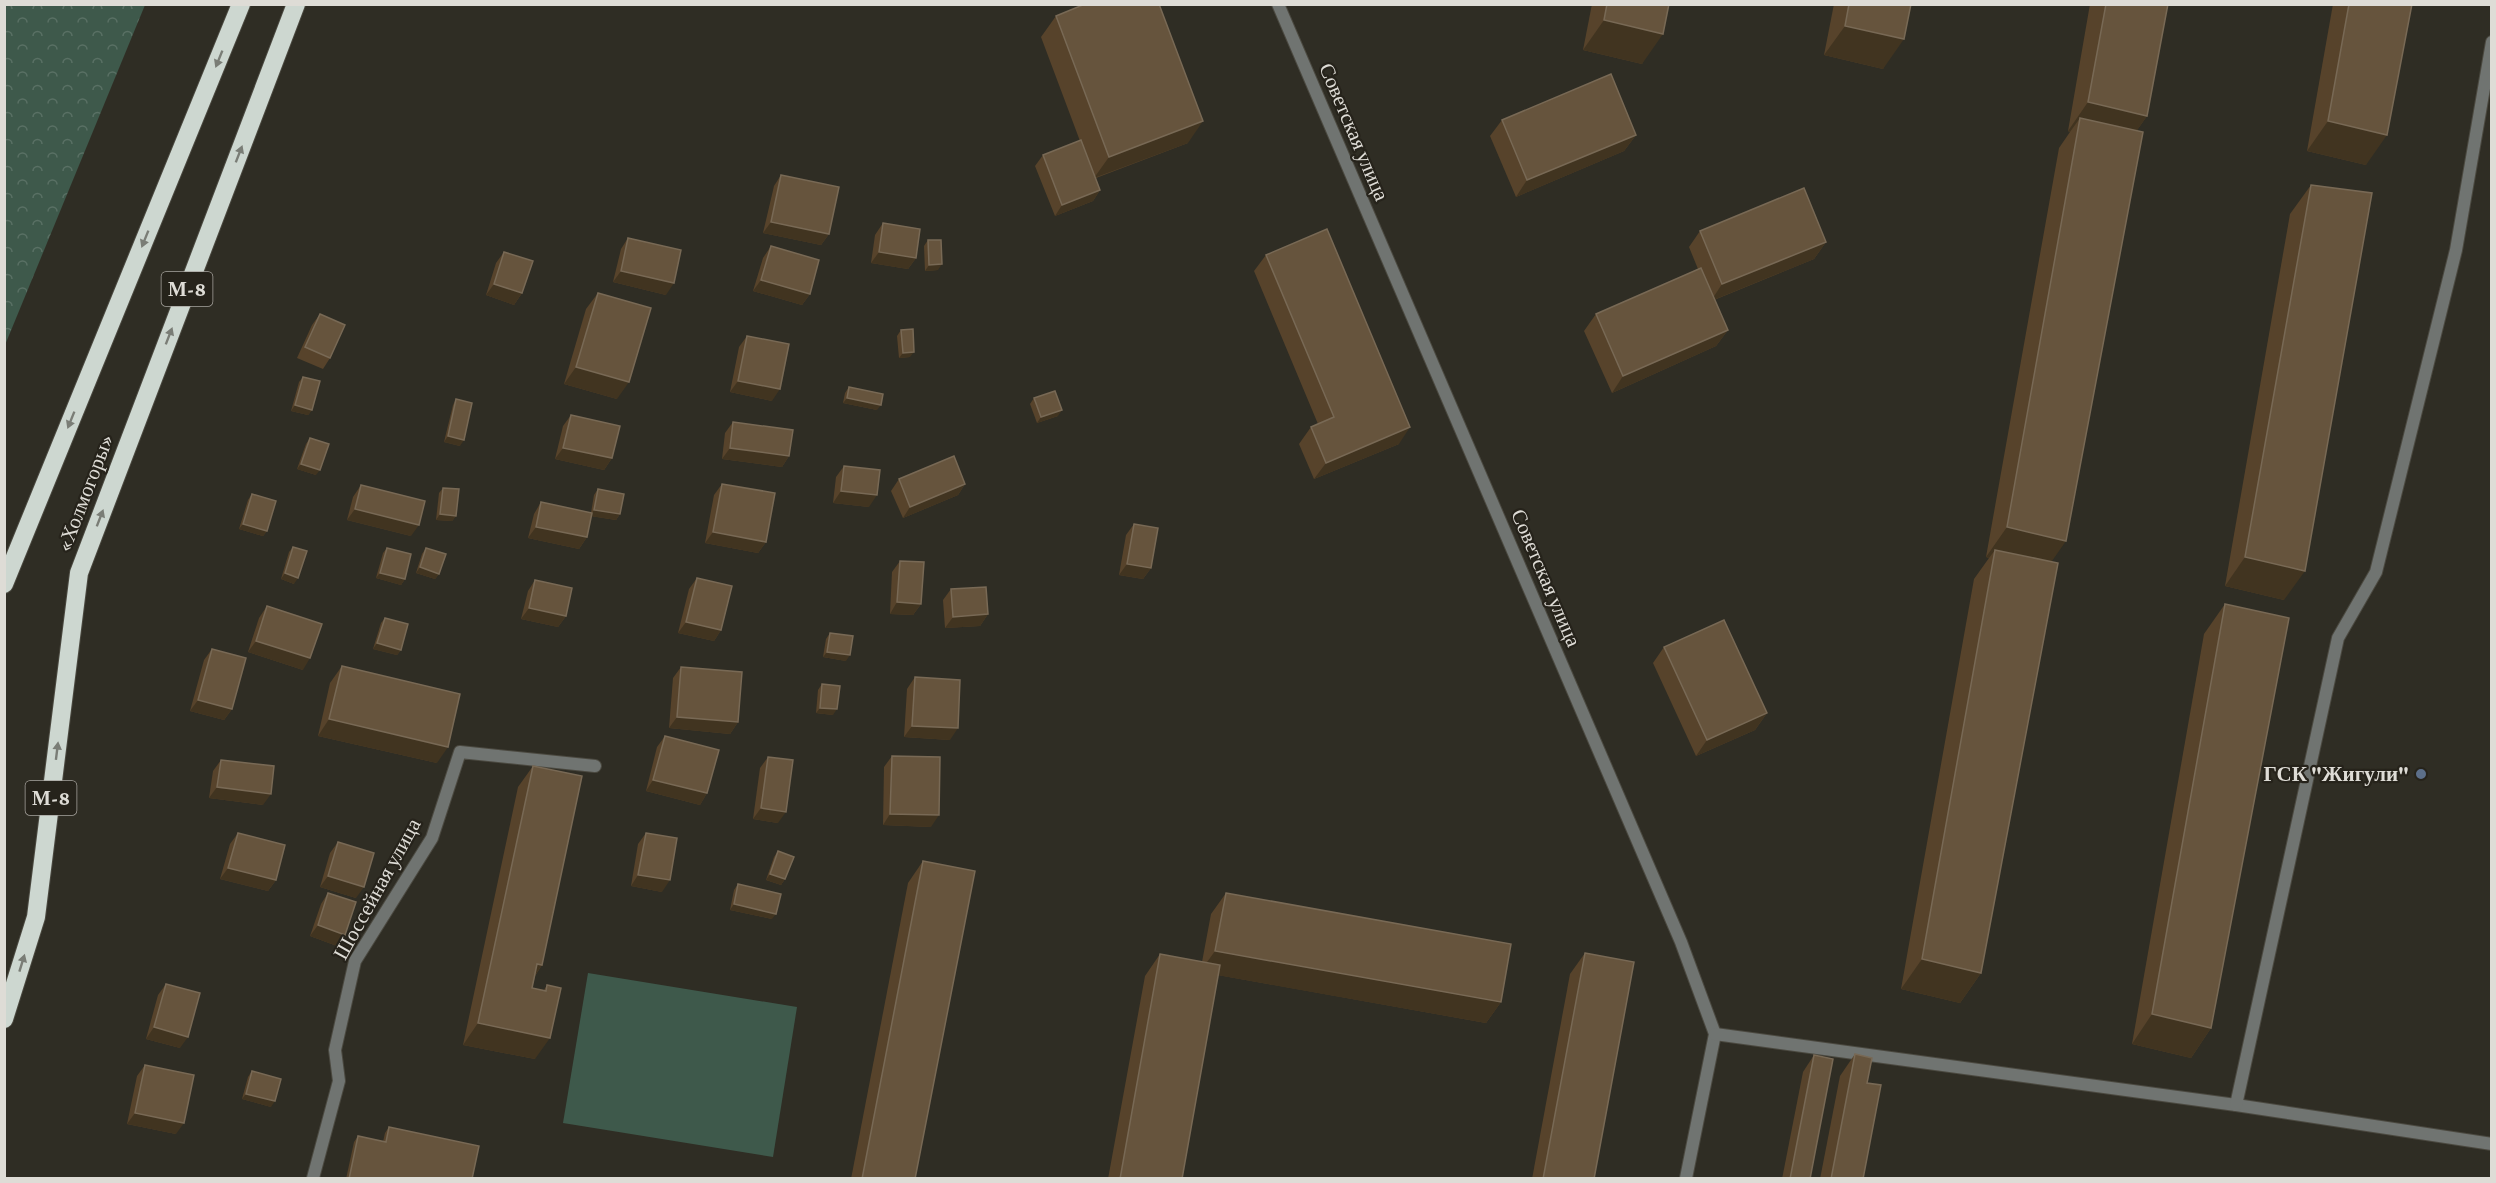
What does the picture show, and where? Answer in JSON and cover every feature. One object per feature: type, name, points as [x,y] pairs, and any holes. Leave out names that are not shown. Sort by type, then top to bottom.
[{"type":"highway","name":"«Холмогоры»","points":[[4,584],[241,4]]},
{"type":"highway","name":"«Холмогоры»","points":[[4,1019],[36,917],[79,573],[296,4]]},
{"type":"street","name":"Советская улица","points":[[1278,4],[1676,931],[1715,1034]]},
{"type":"street","points":[[2236,1105],[2338,638],[2376,572],[2456,250],[2492,42]]},
{"type":"street","name":"Шоссейная улица","points":[[313,1179],[339,1081],[336,1050],[355,961],[432,838],[460,752],[595,766]]},
{"type":"street","points":[[1686,1179],[1715,1034],[2236,1105],[2492,1144]]},
{"type":"green space","points":[[4,5],[145,5],[5,345]]},
{"type":"green space","points":[[588,973],[797,1007],[773,1157],[563,1123]]},
{"type":"building","points":[[1085,4],[1159,4],[1203,121],[1109,157],[1056,16]]},
{"type":"building","points":[[1607,4],[1669,4],[1663,34],[1604,20]]},
{"type":"building","points":[[1849,4],[1911,4],[1904,39],[1845,26]]},
{"type":"building","points":[[2106,4],[2168,4],[2147,116],[2088,102]]},
{"type":"building","points":[[2349,4],[2412,4],[2387,135],[2328,121]]},
{"type":"building","points":[[1611,74],[1636,135],[1527,180],[1502,120]]},
{"type":"building","points":[[2080,118],[2143,132],[2066,541],[2007,527]]},
{"type":"building","points":[[1081,140],[1100,190],[1062,205],[1043,155]]},
{"type":"building","points":[[781,175],[839,187],[829,234],[771,222]]},
{"type":"building","points":[[2311,185],[2372,193],[2305,571],[2245,557]]},
{"type":"building","points":[[1804,188],[1826,242],[1722,284],[1700,231]]},
{"type":"building","points":[[883,223],[920,229],[916,258],[879,252]]},
{"type":"building","points":[[1327,229],[1410,427],[1326,463],[1311,427],[1334,417],[1266,255]]},
{"type":"building","points":[[628,238],[681,250],[674,283],[621,271]]},
{"type":"building","points":[[928,240],[941,240],[942,264],[929,265]]},
{"type":"building","points":[[771,246],[819,260],[810,294],[761,280]]},
{"type":"building","points":[[504,252],[533,261],[522,293],[494,284]]},
{"type":"building","points":[[1701,268],[1728,330],[1623,376],[1596,314]]},
{"type":"building","points":[[598,293],[651,308],[629,382],[576,367]]},
{"type":"building","points":[[320,314],[345,325],[330,358],[305,347]]},
{"type":"building","points":[[913,329],[914,352],[903,353],[901,330]]},
{"type":"building","points":[[747,336],[789,344],[780,389],[738,381]]},
{"type":"building","points":[[303,377],[320,381],[312,410],[295,405]]},
{"type":"building","points":[[849,387],[883,394],[881,405],[847,398]]},
{"type":"building","points":[[1055,391],[1062,410],[1041,417],[1034,398]]},
{"type":"building","points":[[456,399],[472,403],[464,440],[448,436]]},
{"type":"building","points":[[571,415],[620,426],[612,458],[563,448]]},
{"type":"building","points":[[733,422],[793,430],[789,456],[730,448]]},
{"type":"building","points":[[310,438],[329,444],[320,470],[301,464]]},
{"type":"building","points":[[954,456],[965,484],[910,507],[899,479]]},
{"type":"building","points":[[844,466],[880,470],[877,495],[841,491]]},
{"type":"building","points":[[722,484],[775,493],[766,542],[713,532]]},
{"type":"building","points":[[361,485],[425,501],[419,525],[355,509]]},
{"type":"building","points":[[443,488],[459,489],[456,516],[440,514]]},
{"type":"building","points":[[598,489],[624,494],[620,514],[594,510]]},
{"type":"building","points":[[252,494],[276,501],[267,531],[243,524]]},
{"type":"building","points":[[541,502],[592,513],[587,537],[536,527]]},
{"type":"building","points":[[1134,524],[1158,528],[1151,568],[1127,564]]},
{"type":"building","points":[[293,547],[307,551],[298,578],[285,573]]},
{"type":"building","points":[[387,548],[411,554],[405,579],[380,573]]},
{"type":"building","points":[[426,548],[446,554],[439,574],[420,567]]},
{"type":"building","points":[[1995,550],[2058,563],[1981,973],[1922,959]]},
{"type":"building","points":[[900,561],[924,562],[921,604],[897,602]]},
{"type":"building","points":[[697,578],[732,586],[721,630],[686,622]]},
{"type":"building","points":[[535,580],[572,588],[566,616],[529,608]]},
{"type":"building","points":[[986,587],[988,614],[953,617],[951,589]]},
{"type":"building","points":[[2225,604],[2289,618],[2211,1028],[2152,1014]]},
{"type":"building","points":[[267,606],[322,624],[310,658],[256,641]]},
{"type":"building","points":[[385,618],[408,624],[401,650],[377,643]]},
{"type":"building","points":[[1724,620],[1767,713],[1707,740],[1664,647]]},
{"type":"building","points":[[830,633],[853,636],[850,655],[827,652]]},
{"type":"building","points":[[212,649],[246,658],[232,709],[198,700]]},
{"type":"building","points":[[342,666],[460,694],[448,747],[329,719]]},
{"type":"building","points":[[681,667],[742,672],[738,722],[677,717]]},
{"type":"building","points":[[915,677],[960,680],[958,728],[912,726]]},
{"type":"building","points":[[822,684],[840,686],[837,709],[820,708]]},
{"type":"building","points":[[665,736],[719,750],[707,793],[653,780]]},
{"type":"building","points":[[892,756],[940,757],[939,815],[890,814]]},
{"type":"building","points":[[768,757],[793,760],[786,812],[761,808]]},
{"type":"building","points":[[221,760],[274,766],[271,794],[217,787]]},
{"type":"building","points":[[533,766],[582,776],[542,965],[537,964],[532,988],[546,991],[547,985],[561,988],[550,1038],[478,1023]]},
{"type":"building","points":[[238,833],[285,845],[276,880],[228,868]]},
{"type":"building","points":[[646,833],[677,838],[670,880],[638,875]]},
{"type":"building","points":[[338,842],[374,853],[364,887],[328,876]]},
{"type":"building","points":[[778,851],[794,857],[785,879],[770,874]]},
{"type":"building","points":[[923,861],[975,871],[915,1179],[862,1179]]},
{"type":"building","points":[[738,884],[781,894],[776,914],[734,904]]},
{"type":"building","points":[[328,893],[356,902],[345,935],[318,925]]},
{"type":"building","points":[[1226,893],[1511,944],[1501,1002],[1215,951]]},
{"type":"building","points":[[1585,953],[1634,962],[1594,1179],[1543,1179]]},
{"type":"building","points":[[1160,954],[1220,965],[1182,1179],[1120,1179]]},
{"type":"building","points":[[166,984],[200,993],[188,1037],[154,1027]]},
{"type":"building","points":[[1855,1054],[1872,1058],[1867,1083],[1881,1085],[1863,1179],[1831,1179]]},
{"type":"building","points":[[1814,1055],[1833,1059],[1810,1179],[1790,1179]]},
{"type":"building","points":[[145,1065],[194,1075],[184,1123],[135,1113]]},
{"type":"building","points":[[252,1071],[281,1079],[275,1101],[246,1094]]},
{"type":"building","points":[[389,1127],[479,1146],[472,1179],[349,1179],[358,1136],[386,1142]]},
{"type":"place","name":"ГСК \"Жигули\"","points":[[2421,774]]}]
